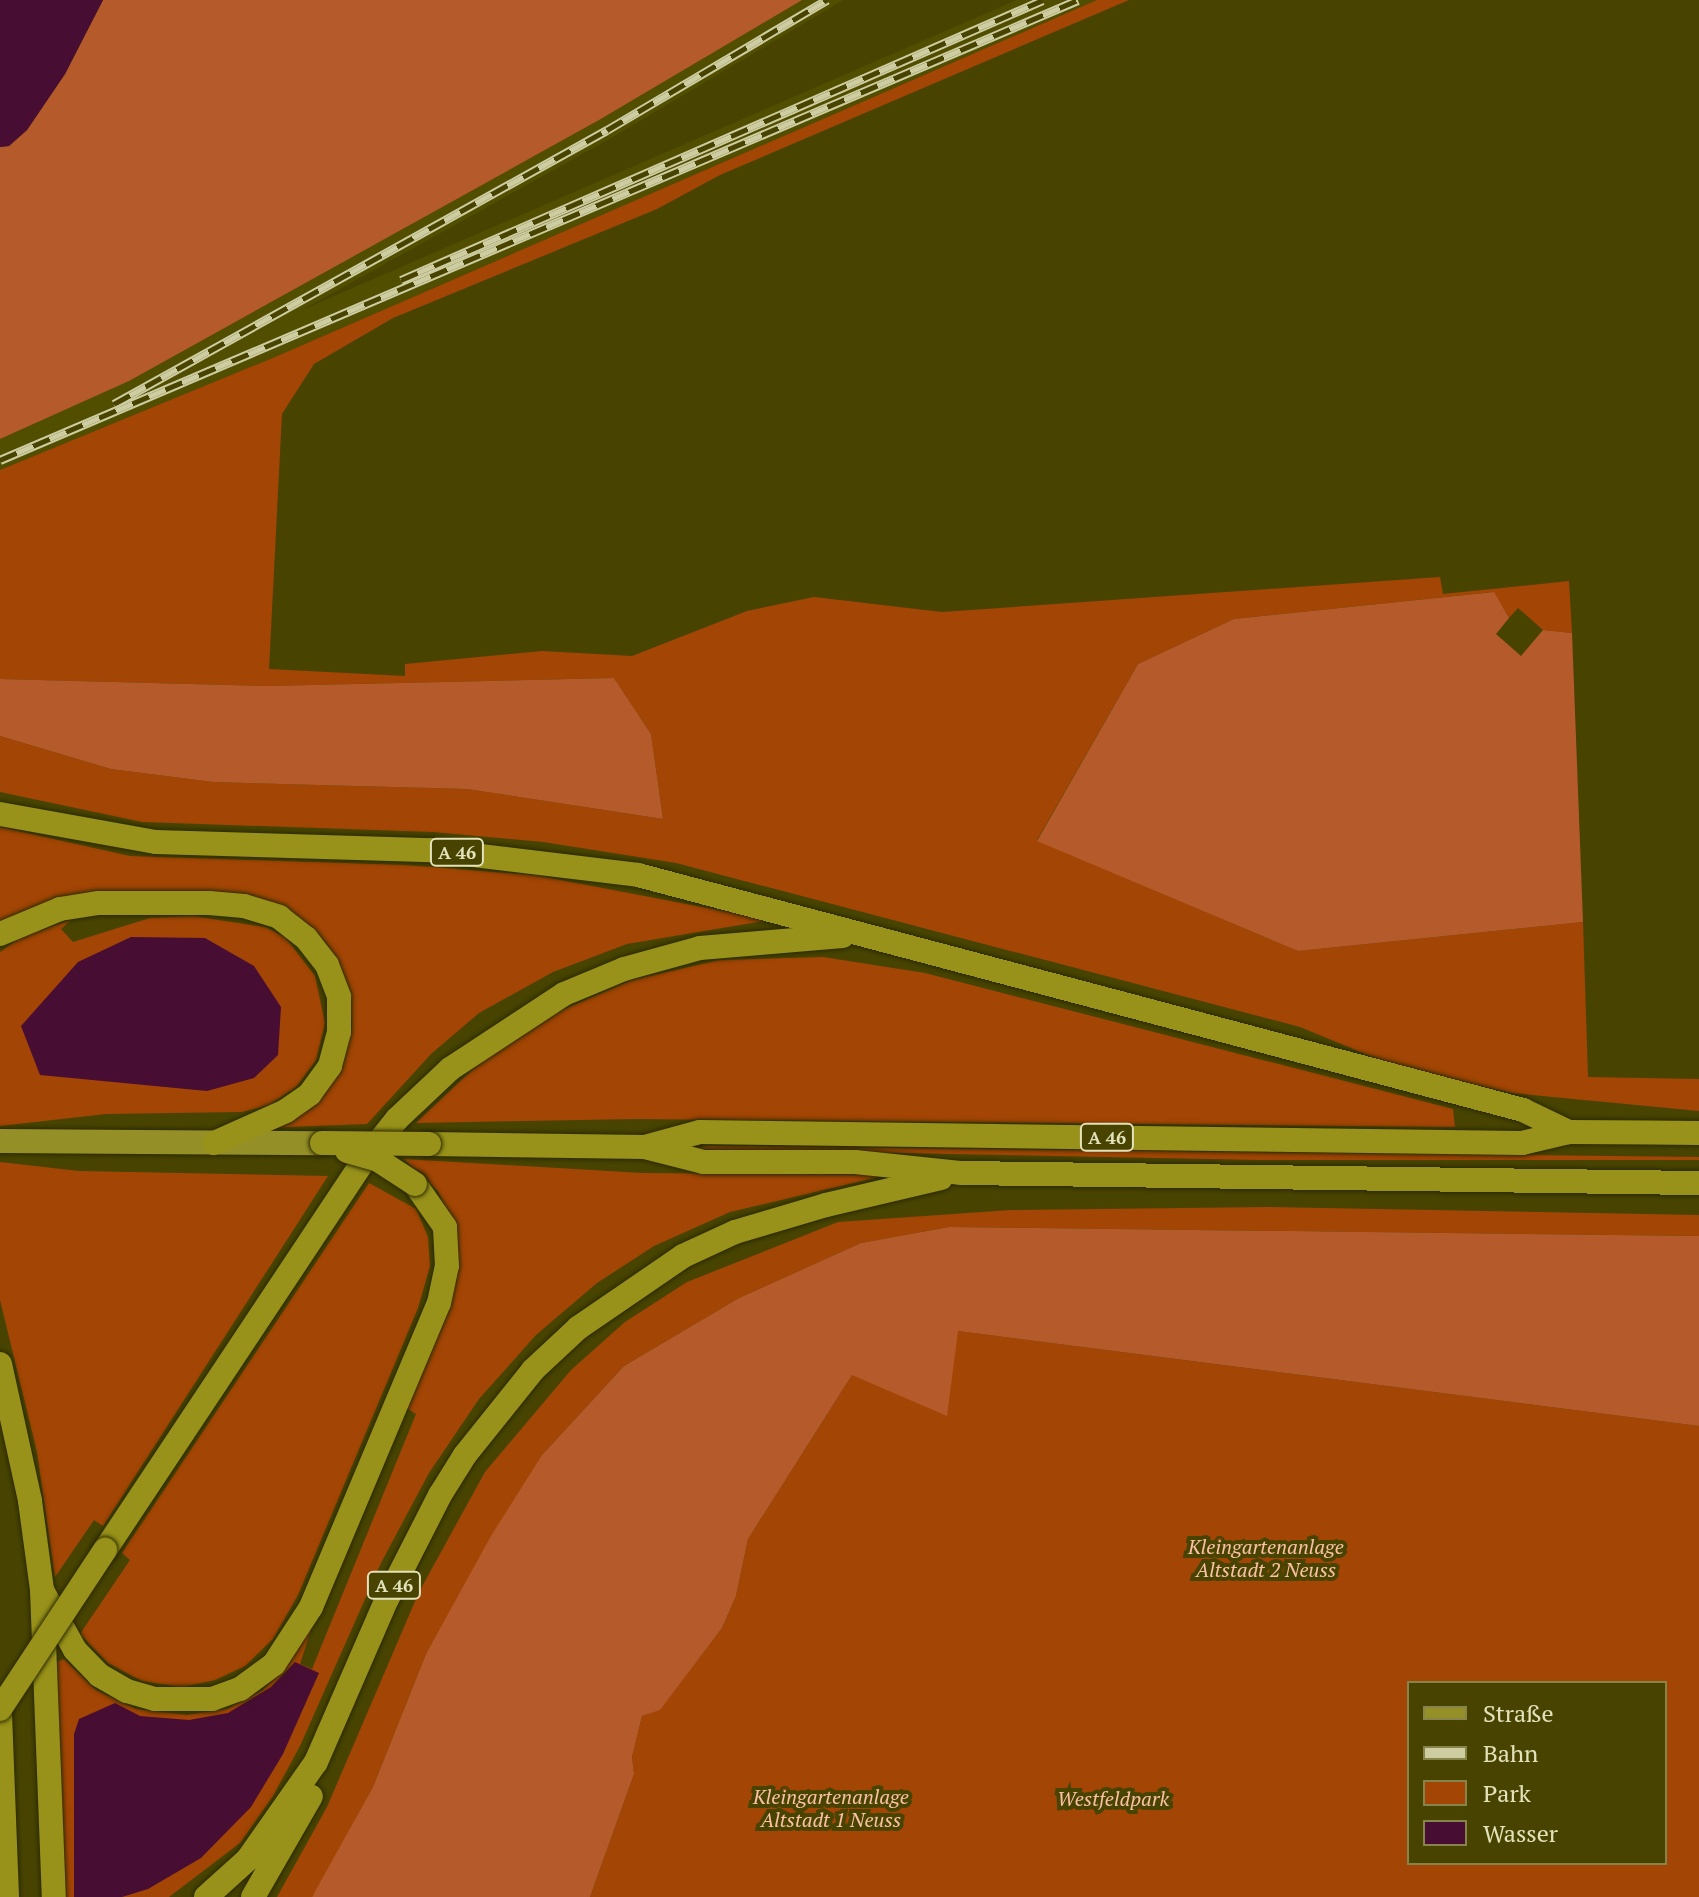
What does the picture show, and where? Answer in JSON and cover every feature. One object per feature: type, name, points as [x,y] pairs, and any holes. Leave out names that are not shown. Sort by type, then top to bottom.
[{"type":"highway","name":"A 46","points":[[0,814],[156,842],[534,859],[729,896],[848,935]]},
{"type":"highway","points":[[0,934],[60,909],[99,903],[209,903],[244,906],[279,917],[306,938],[327,965],[339,997],[339,1032],[330,1066],[310,1094],[286,1111],[214,1143]]},
{"type":"highway","points":[[7,1897],[0,1712],[361,1164],[397,1119],[450,1069],[564,994],[624,969],[700,948],[848,935],[1523,1110],[1569,1132]]},
{"type":"highway","name":"A 46","points":[[322,1143],[645,1147],[700,1132],[1522,1143],[1569,1132],[1699,1133]]},
{"type":"highway","points":[[42,1590],[75,1650],[99,1675],[127,1691],[155,1699],[212,1699],[240,1689],[274,1664],[311,1607],[439,1303],[447,1266],[445,1227],[415,1184],[378,1160],[322,1143]]},
{"type":"highway","points":[[645,1147],[704,1162],[855,1162],[962,1173]]},
{"type":"highway","name":"A 46","points":[[206,1897],[248,1859],[316,1762],[387,1599],[448,1482],[533,1370],[578,1328],[683,1256],[735,1232],[962,1173],[1699,1183]]},
{"type":"highway","points":[[0,1364],[30,1501],[42,1590],[54,1897]]},
{"type":"highway","points":[[253,1897],[310,1802],[316,1762]]},
{"type":"main road","points":[[2,1141],[214,1143]]},
{"type":"main road","name":"A 46","points":[[214,1143],[322,1143]]},
{"type":"shaded area","points":[[103,0],[802,0],[599,120],[129,381],[0,439],[0,147],[9,146],[27,130],[65,74]]},
{"type":"shaded area","points":[[802,0],[843,0],[611,138],[302,310],[1017,0],[1097,0],[275,357],[0,470],[0,439],[129,381],[599,120]]},
{"type":"shaded area","points":[[1494,592],[1509,618],[1496,634],[1521,656],[1543,630],[1572,633],[1583,922],[1298,951],[1037,841],[1138,664],[1234,619]]},
{"type":"shaded area","points":[[614,678],[651,734],[663,819],[467,789],[213,782],[111,769],[0,736],[0,679],[268,686]]},
{"type":"shaded area","points":[[949,1227],[1699,1236],[1699,1426],[958,1331],[947,1416],[852,1375],[748,1539],[736,1596],[722,1628],[660,1710],[642,1716],[632,1757],[634,1774],[590,1897],[312,1897],[373,1787],[426,1654],[491,1536],[542,1455],[624,1366],[739,1298],[861,1243]]},
{"type":"green space","points":[[1097,0],[1129,0],[720,175],[657,209],[393,318],[314,364],[282,414],[269,669],[405,676],[405,664],[542,651],[632,656],[747,611],[814,597],[942,612],[1440,577],[1443,594],[1569,581],[1572,633],[1543,630],[1518,608],[1509,618],[1493,592],[1234,619],[1138,664],[1037,840],[1298,951],[1583,922],[1588,1077],[1699,1079],[1699,1111],[1512,1093],[1397,1067],[1300,1027],[676,863],[543,842],[433,832],[142,822],[0,792],[0,736],[111,769],[213,782],[467,789],[663,819],[651,734],[614,678],[268,686],[0,679],[0,470],[275,357]]},
{"type":"green space","points":[[0,827],[130,856],[404,865],[534,875],[770,920],[627,944],[553,972],[479,1013],[431,1054],[367,1124],[264,1128],[343,1062],[352,1026],[347,983],[326,942],[295,914],[214,893],[0,927]]},
{"type":"green space","points":[[193,916],[265,927],[285,937],[315,976],[325,1023],[316,1060],[296,1087],[269,1105],[242,1112],[106,1114],[0,1126],[0,952],[21,937],[71,920],[61,929],[73,942],[150,918]]},
{"type":"green space","points":[[823,957],[925,973],[1453,1109],[1455,1127],[637,1119],[416,1123],[486,1057],[560,1011],[632,980],[720,960]]},
{"type":"green space","points":[[709,1146],[1699,1157],[1699,1160],[1260,1160],[692,1149]]},
{"type":"green space","points":[[404,1159],[642,1173],[887,1175],[730,1212],[654,1246],[597,1283],[536,1335],[479,1399],[429,1473],[381,1563],[300,1746],[273,1796],[240,1843],[169,1897],[65,1897],[57,1662],[64,1659],[96,1690],[136,1709],[187,1715],[227,1709],[262,1691],[289,1664],[315,1617],[300,1664],[312,1669],[416,1414],[407,1408],[454,1225],[438,1191]]},
{"type":"green space","points":[[0,1162],[79,1171],[328,1176],[103,1526],[94,1520],[55,1577],[37,1452],[0,1300]]},
{"type":"green space","points":[[369,1183],[416,1209],[428,1237],[430,1266],[418,1308],[298,1595],[273,1639],[245,1666],[215,1680],[182,1687],[142,1681],[108,1663],[80,1634],[130,1560],[122,1553]]},
{"type":"green space","points":[[1267,1207],[1699,1215],[1699,1236],[949,1227],[861,1243],[739,1298],[624,1366],[542,1455],[426,1654],[373,1787],[317,1890],[312,1897],[277,1897],[327,1807],[419,1592],[485,1472],[571,1370],[625,1322],[687,1282],[838,1222],[1011,1210]]},
{"type":"green space","name":"Kleingartenanlage Altstadt 2 Neuss","points":[[958,1331],[1699,1426],[1699,1897],[590,1897],[634,1774],[632,1757],[642,1716],[660,1709],[722,1628],[736,1596],[748,1539],[852,1375]]},
{"type":"water","points":[[0,0],[103,0],[65,74],[27,130],[9,146],[0,147]]},
{"type":"water","points":[[131,937],[205,938],[254,966],[281,1007],[278,1055],[254,1078],[207,1091],[40,1075],[21,1026],[78,962]]},
{"type":"water","points":[[295,1662],[319,1673],[283,1754],[251,1807],[201,1858],[148,1889],[122,1897],[74,1897],[74,1734],[79,1719],[115,1703],[140,1716],[189,1720],[228,1713],[271,1687]]},
{"type":"railway","points":[[114,404],[607,130],[827,0]]},
{"type":"railway","points":[[401,280],[1043,0]]},
{"type":"railway","points":[[0,460],[1078,0]]},
{"type":"park label","name":"Westfeldpark","points":[[1113,1798]]},
{"type":"park label","name":"Kleingartenanlage Altstadt 1 Neuss","points":[[831,1808]]}]
